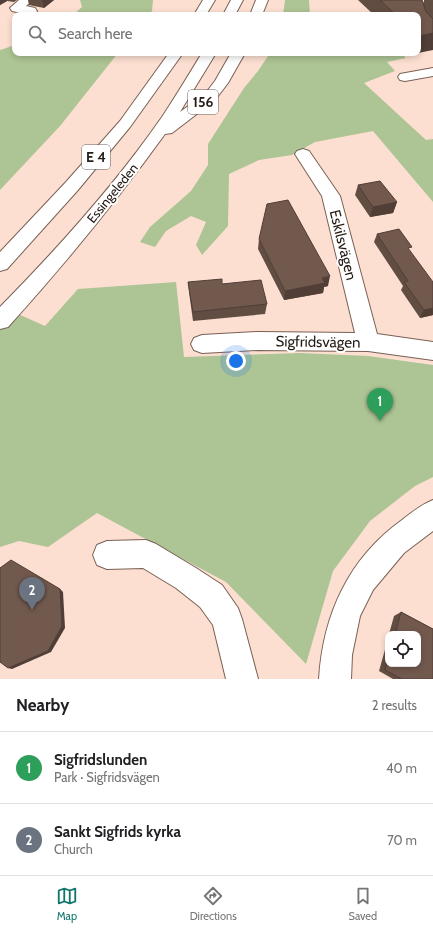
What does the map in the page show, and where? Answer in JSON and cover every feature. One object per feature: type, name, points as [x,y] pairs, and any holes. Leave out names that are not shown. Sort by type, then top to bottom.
[{"type":"main road","points":[[195,12],[198,0]]},
{"type":"main road","points":[[202,12],[209,0]]},
{"type":"main road","points":[[231,12],[237,0]]},
{"type":"main road","points":[[257,12],[262,0]]},
{"type":"main road","points":[[409,2],[433,3]]},
{"type":"main road","points":[[409,2],[416,12]]},
{"type":"main road","points":[[421,20],[433,34]]},
{"type":"main road","name":"E 4","points":[[5,259],[72,186],[125,124],[174,56]]},
{"type":"main road","name":"Essingeleden","points":[[0,321],[46,272],[111,195],[154,140],[207,56]]},
{"type":"main road","name":"156","points":[[154,140],[210,97],[222,83],[236,56]]},
{"type":"main road","points":[[405,77],[433,72]]},
{"type":"main road","name":"Eskilsvägen","points":[[303,154],[331,196],[368,342]]},
{"type":"main road","name":"Sigfridsvägen","points":[[202,344],[258,341],[368,342],[433,351]]},
{"type":"main road","points":[[335,679],[336,655],[346,613],[363,580],[394,543],[433,514]]},
{"type":"main road","points":[[107,556],[146,554],[186,578],[212,596],[228,619],[242,679]]},
{"type":"green space","points":[[80,0],[153,0],[151,12],[76,12],[82,7]]},
{"type":"green space","points":[[285,0],[309,0],[310,12],[283,12]]},
{"type":"green space","points":[[12,46],[12,56],[116,56],[60,126],[0,190],[0,50]]},
{"type":"green space","points":[[268,56],[404,56],[406,58],[387,62],[395,71],[364,83],[426,140],[433,139],[433,202],[373,131],[315,142],[292,155],[259,160],[229,174],[228,226],[202,255],[196,245],[206,222],[191,216],[166,231],[155,247],[140,242],[150,227],[191,191],[208,165],[208,144],[244,88]]},
{"type":"green space","points":[[176,282],[184,357],[300,353],[368,356],[433,365],[433,477],[415,486],[370,521],[333,571],[306,664],[226,582],[97,513],[48,547],[19,541],[0,547],[0,306],[45,326],[78,289]]},
{"type":"building","points":[[380,0],[422,0],[426,12],[433,19],[433,33],[421,35],[421,12],[393,12]]},
{"type":"building","points":[[380,181],[397,202],[373,207],[358,185]]},
{"type":"building","points":[[288,200],[330,276],[322,278],[325,283],[285,291],[259,239],[267,204]]},
{"type":"building","points":[[399,229],[412,247],[408,248],[433,282],[433,308],[424,310],[404,282],[408,281],[377,234]]},
{"type":"building","points":[[222,279],[222,284],[261,280],[267,304],[193,312],[188,282]]},
{"type":"building","points":[[11,560],[60,589],[62,626],[48,651],[8,668],[0,662],[0,568]]},
{"type":"building","points":[[401,612],[433,629],[433,679],[402,679],[385,670],[386,667],[421,667],[421,631],[396,631]]},
{"type":"place","name":"Sigfridslunden","points":[[380,421]]},
{"type":"place","name":"Sankt Sigfrids kyrka","points":[[32,610]]}]
